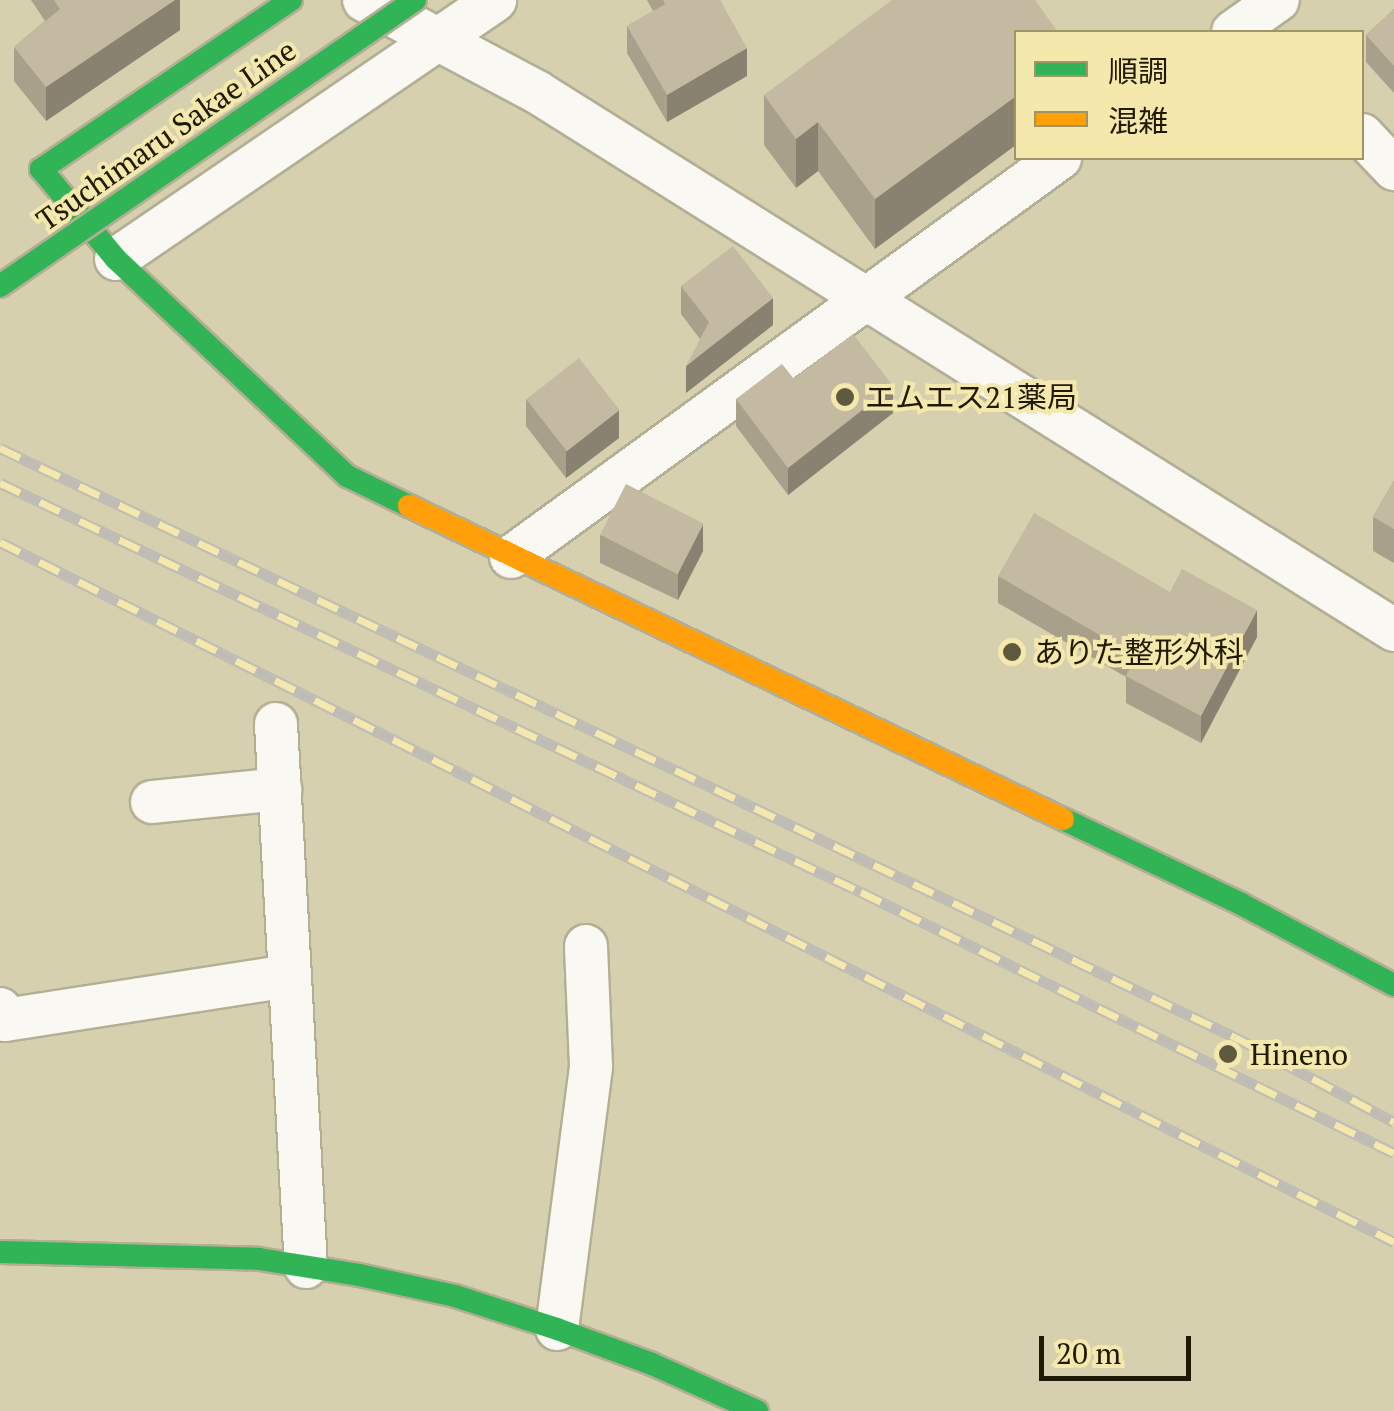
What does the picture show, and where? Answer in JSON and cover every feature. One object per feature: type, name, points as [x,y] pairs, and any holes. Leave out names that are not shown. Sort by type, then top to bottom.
[{"type":"street","points":[[291,0],[41,169],[116,260],[347,476],[1241,904],[1394,985]]},
{"type":"street","points":[[364,0],[537,92],[1394,630]]},
{"type":"street","name":"Tsuchimaru Sakae Line","points":[[0,286],[416,0]]},
{"type":"street","points":[[116,260],[495,0]]},
{"type":"street","points":[[1364,138],[1394,170]]},
{"type":"street","points":[[511,557],[1057,160]]},
{"type":"street","points":[[276,724],[306,1266]]},
{"type":"street","points":[[152,802],[280,789]]},
{"type":"street","points":[[557,1329],[591,1066],[586,946]]},
{"type":"street","points":[[0,1009],[6,1020],[290,976]]},
{"type":"street","points":[[0,1252],[147,1252],[306,1266],[455,1296],[652,1364],[757,1411]]},
{"type":"building","points":[[54,0],[175,0],[46,87],[14,47],[60,9]]},
{"type":"building","points":[[663,0],[720,0],[747,48],[667,95],[627,26],[665,4]]},
{"type":"building","points":[[892,0],[1035,0],[1057,30],[1014,30],[1014,97],[875,199],[818,122],[796,139],[764,95]]},
{"type":"building","points":[[1394,9],[1394,66],[1366,35]]},
{"type":"building","points":[[733,246],[773,298],[686,366],[709,322],[681,286]]},
{"type":"building","points":[[853,334],[893,386],[788,468],[736,399],[782,364],[794,379]]},
{"type":"building","points":[[579,358],[620,410],[567,451],[526,399]]},
{"type":"building","points":[[1394,480],[1394,529],[1373,517]]},
{"type":"building","points":[[626,484],[704,523],[678,574],[600,535]]},
{"type":"building","points":[[1034,513],[1170,592],[1182,569],[1257,610],[1201,716],[1126,676],[1136,656],[998,576]]},
{"type":"railway","points":[[0,448],[1235,1037],[1394,1122]]},
{"type":"railway","points":[[0,483],[861,892],[1394,1153]]},
{"type":"railway","points":[[0,542],[1394,1242]]},
{"type":"traffic: fast","points":[[291,0],[41,169],[116,259],[347,476],[409,506]]},
{"type":"traffic: fast","points":[[0,286],[415,0]]},
{"type":"traffic: fast","points":[[1063,819],[1241,904],[1394,985]]},
{"type":"traffic: fast","points":[[0,1252],[259,1259],[359,1275],[455,1296],[557,1329],[652,1364],[757,1411]]},
{"type":"traffic: slow","points":[[409,506],[1063,819]]},
{"type":"place","name":"エムエス21薬局","points":[[845,397]]},
{"type":"place","name":"ありた整形外科","points":[[1012,652]]},
{"type":"place","name":"Hineno","points":[[1228,1054]]}]
